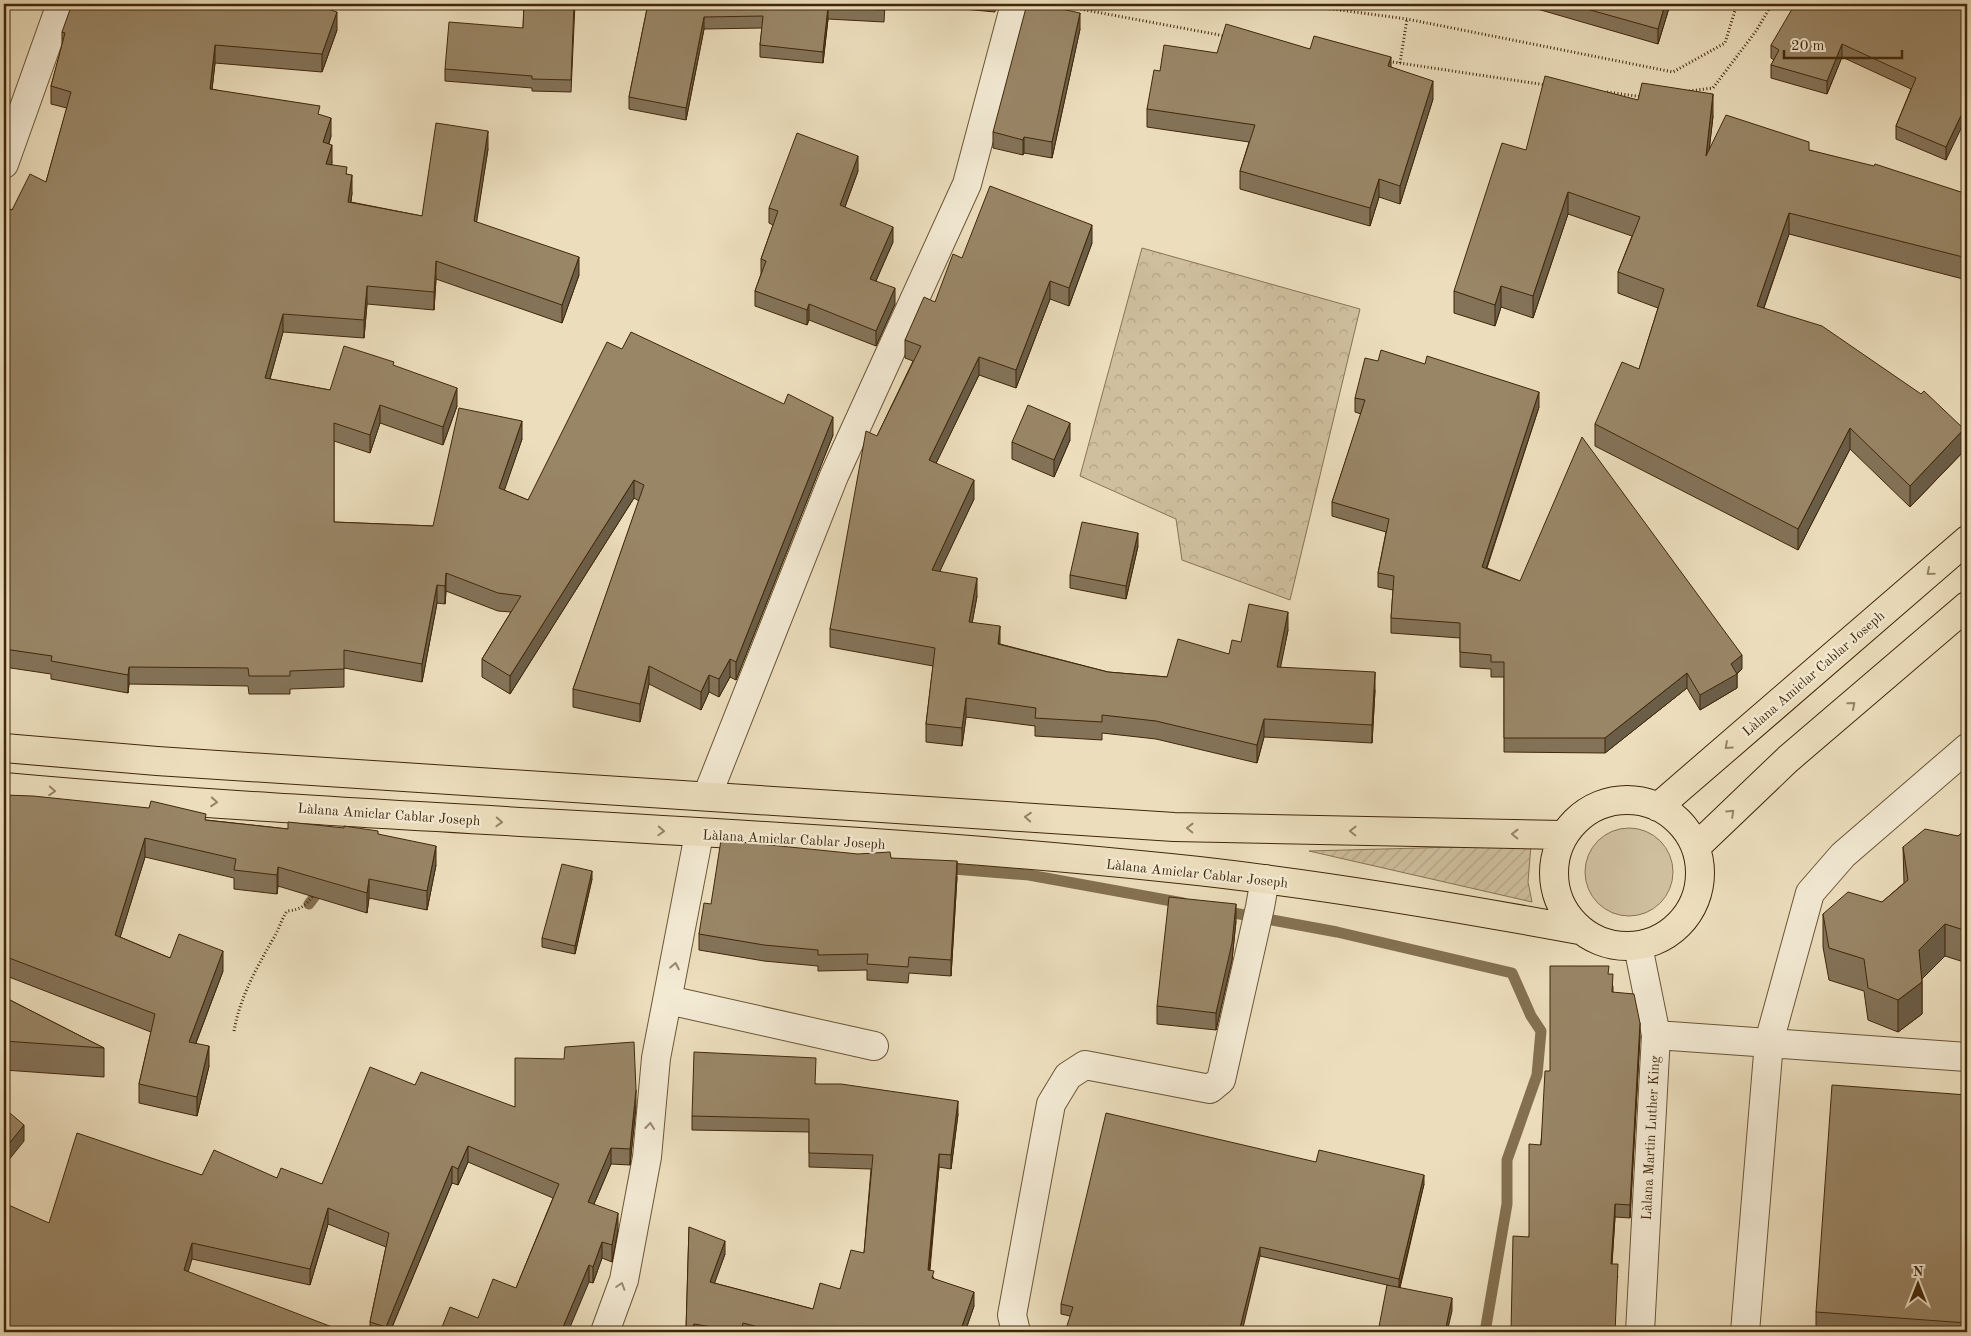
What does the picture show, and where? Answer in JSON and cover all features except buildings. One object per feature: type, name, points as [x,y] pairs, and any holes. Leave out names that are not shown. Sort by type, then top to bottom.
[{"type":"main road","name":"Làlana Amiclar Cablar Joseph","points":[[1658,807],[1967,540]]},
{"type":"main road","points":[[1696,847],[1788,759],[1967,606]]},
{"type":"main road","points":[[4,748],[157,761],[1174,827],[1564,835]]},
{"type":"main road","name":"Làlana Amiclar Cablar Joseph","points":[[4,787],[408,816],[916,847],[1169,868],[1265,879],[1431,903],[1580,930]]},
{"type":"main road","points":[[1632,800],[1658,807],[1681,823],[1696,847],[1700,879],[1691,910],[1668,934],[1638,946],[1617,946],[1597,941],[1580,930],[1565,914],[1556,895],[1553,875],[1555,855],[1564,835],[1582,816],[1606,803],[1632,800]]},
{"type":"street","points":[[4,164],[61,4]]},
{"type":"street","points":[[707,796],[834,476],[967,184],[1015,4]]},
{"type":"street","points":[[1744,1332],[1769,1042],[1810,893],[1843,855],[1967,748]]},
{"type":"street","points":[[606,1332],[624,1280],[646,1157],[656,1058],[699,834]]},
{"type":"street","points":[[1016,1332],[1012,1315],[1051,1104],[1068,1076],[1085,1065],[1210,1089],[1221,1080],[1265,879]]},
{"type":"street","name":"Làlana Martin Luther King","points":[[1638,946],[1656,1035],[1640,1332]]},
{"type":"street","points":[[668,1000],[874,1046]]},
{"type":"street","points":[[1656,1035],[1967,1057]]},
{"type":"path","points":[[1053,4],[1234,38]]},
{"type":"path","points":[[1294,4],[1407,19],[1673,72],[1725,43],[1736,4]]},
{"type":"path","points":[[1687,92],[1713,88],[1756,31],[1772,4]]},
{"type":"path","points":[[1400,63],[1407,19]]},
{"type":"path","points":[[1380,60],[1550,85]]},
{"type":"path","points":[[1606,92],[1652,96]]},
{"type":"path","points":[[234,1031],[249,982],[274,938],[278,924],[286,911],[297,911],[308,904],[317,890]]},
{"type":"green space","points":[[1142,248],[1360,309],[1290,600],[1182,560],[1176,519],[1080,476]]},
{"type":"green space","points":[[1629,828],[1646,831],[1654,835],[1666,847],[1670,855],[1673,872],[1670,889],[1666,897],[1654,909],[1646,913],[1629,916],[1612,913],[1604,909],[1592,897],[1588,889],[1585,872],[1588,855],[1592,847],[1604,835],[1612,831]]},
{"type":"green space","points":[[1531,845],[1528,882],[1532,902],[1309,851]]},
{"type":"waterway","points":[[941,868],[1029,875],[1183,903]]},
{"type":"waterway","points":[[309,904],[318,892],[318,884]]},
{"type":"waterway","points":[[1223,911],[1337,932],[1512,973],[1531,1016],[1541,1031],[1537,1075],[1507,1160],[1507,1204],[1485,1332]]}]
